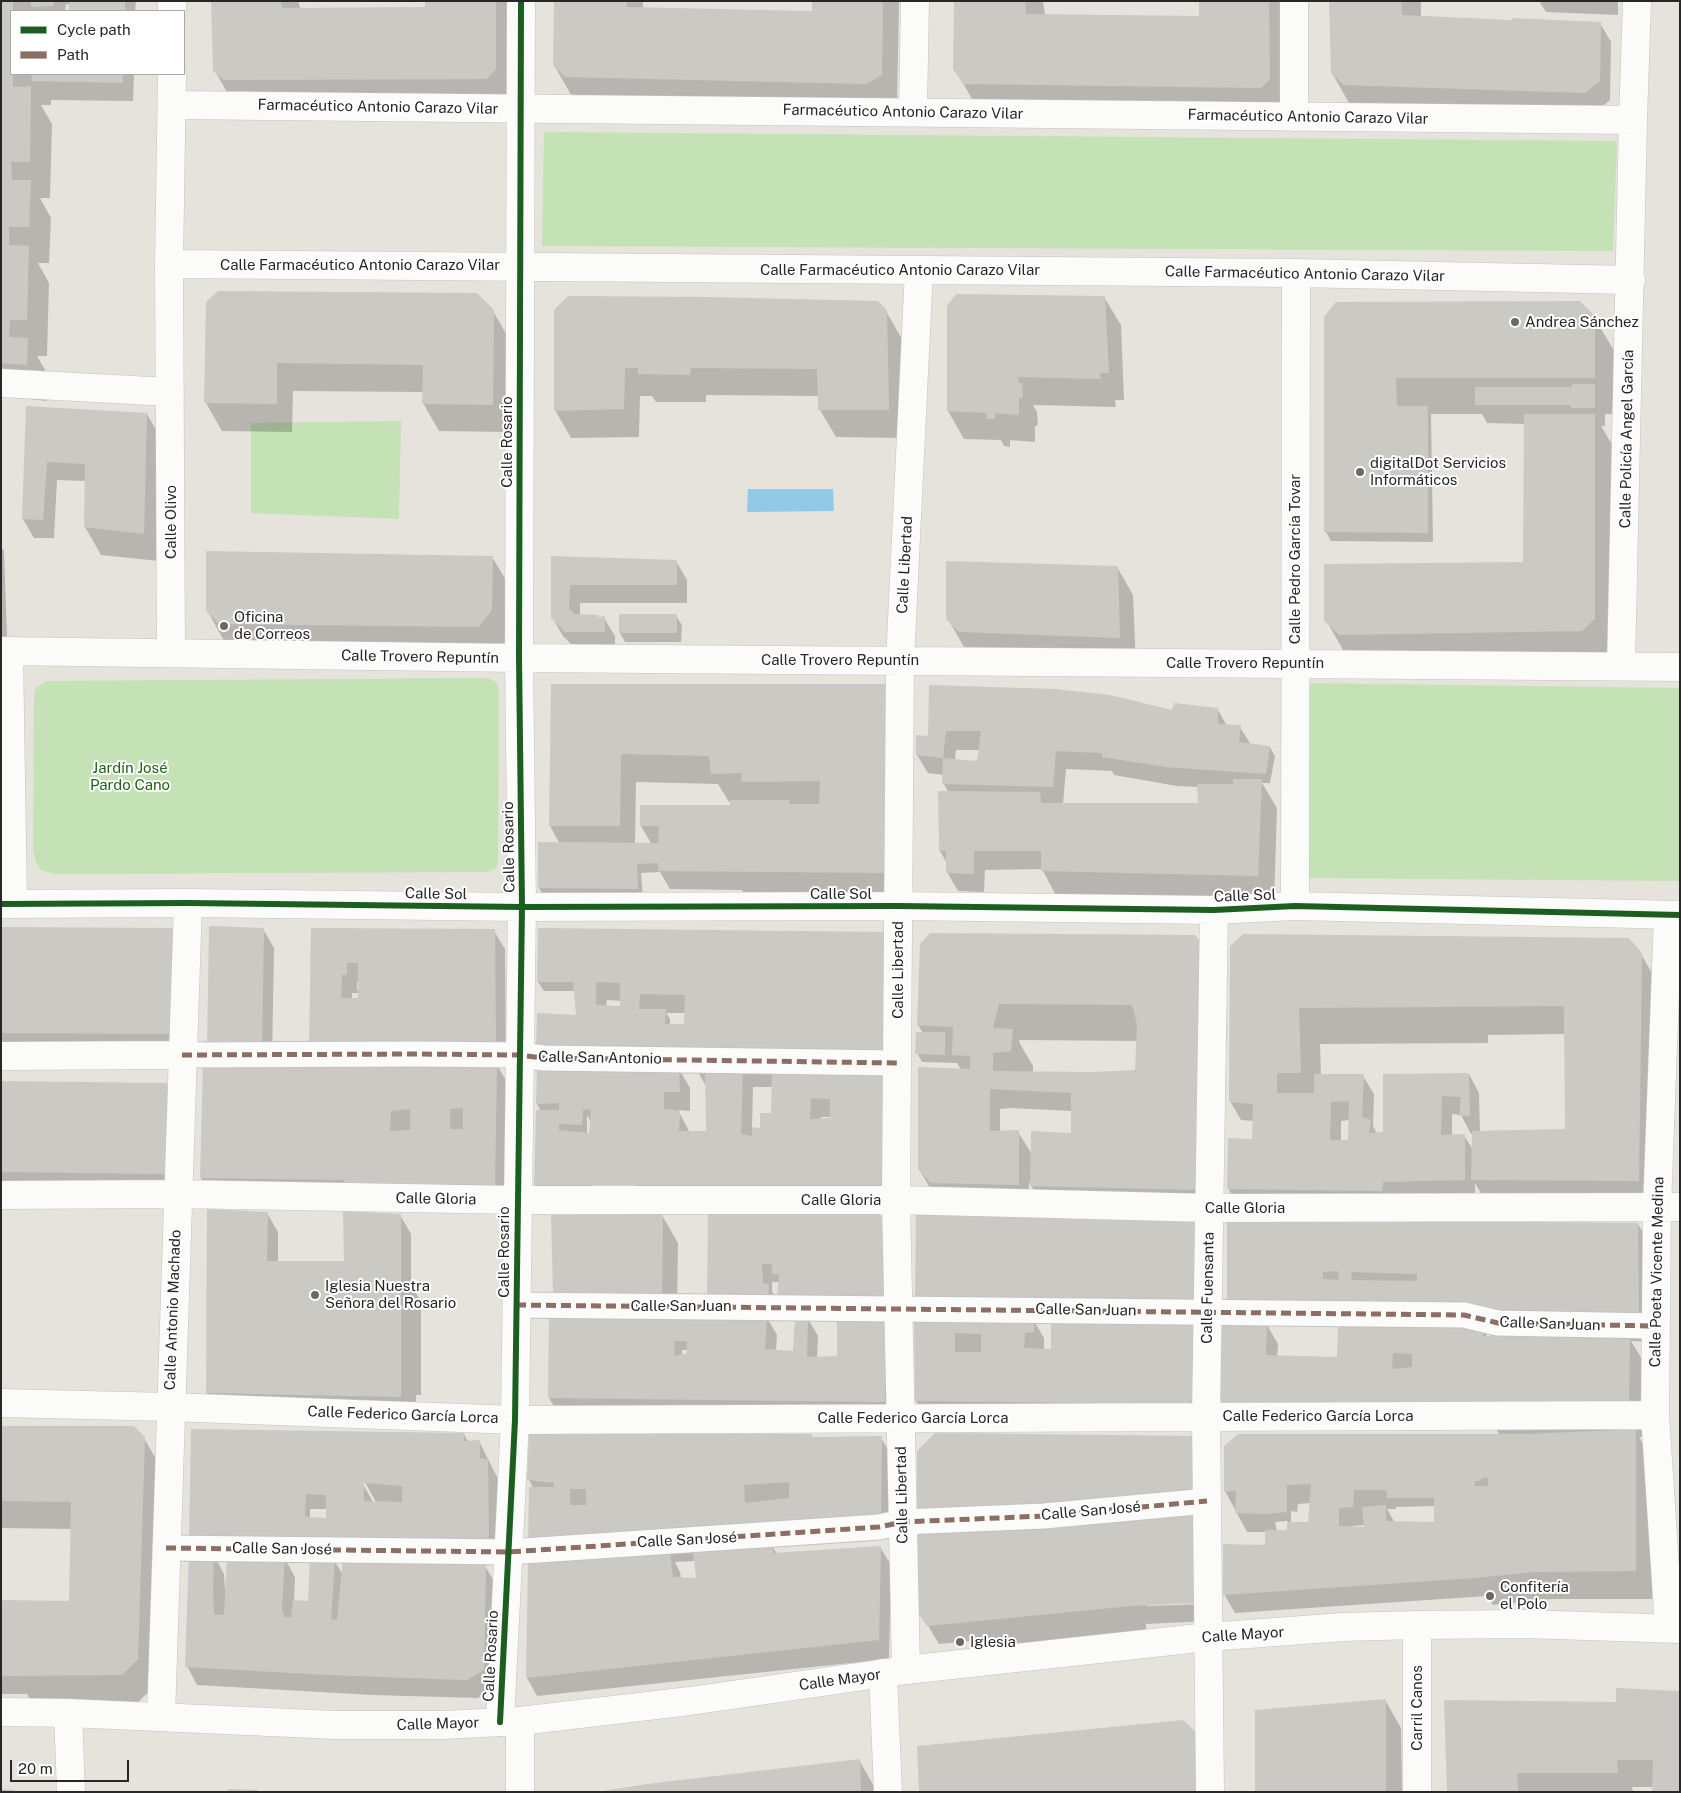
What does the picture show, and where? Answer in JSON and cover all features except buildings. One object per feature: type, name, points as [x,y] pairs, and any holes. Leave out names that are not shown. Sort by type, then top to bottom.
[{"type":"street","name":"Calle Rosario","points":[[520,1792],[510,1722],[509,1552],[515,1420],[522,907],[519,658],[521,1]]},
{"type":"street","points":[[913,112],[915,1]]},
{"type":"street","points":[[1294,1],[1294,117]]},
{"type":"street","name":"Calle Policía Angel García","points":[[1621,666],[1637,1]]},
{"type":"street","name":"Calle Olivo","points":[[171,653],[169,264],[172,75]]},
{"type":"street","name":"Farmacéutico Antonio Carazo Vilar","points":[[172,105],[1633,120]]},
{"type":"street","name":"Calle Farmacéutico Antonio Carazo Vilar","points":[[169,264],[1296,273],[1631,280]]},
{"type":"street","name":"Calle Libertad","points":[[888,1792],[903,1522],[896,1200],[900,661],[919,270]]},
{"type":"street","name":"Calle Pedro García Tovar","points":[[1295,906],[1296,273]]},
{"type":"street","points":[[1,383],[170,392]]},
{"type":"street","points":[[5,651],[7,904]]},
{"type":"street","name":"Calle Trovero Repuntín","points":[[5,651],[519,658],[1680,667]]},
{"type":"street","name":"Calle Sol","points":[[7,904],[188,903],[522,907],[898,906],[1214,910],[1295,906],[1674,915]]},
{"type":"street","name":"Calle Antonio Machado","points":[[161,1717],[188,903]]},
{"type":"street","name":"Calle Fuensanta","points":[[1210,1792],[1206,1416],[1214,910]]},
{"type":"street","name":"Calle Poeta Vicente Medina","points":[[1674,915],[1668,1207],[1656,1326],[1655,1415],[1674,1628]]},
{"type":"street","name":"Calle San Antonio","points":[[182,1055],[418,1054],[519,1055],[544,1058],[897,1062]]},
{"type":"street","points":[[1,1056],[182,1055]]},
{"type":"street","name":"Calle Gloria","points":[[1,1195],[177,1194],[517,1200],[896,1200],[1209,1208],[1668,1207]]},
{"type":"street","name":"Calle San Juan","points":[[516,1305],[1464,1315],[1498,1323],[1656,1326]]},
{"type":"street","name":"Calle Federico García Lorca","points":[[1,1403],[170,1407],[515,1420],[1655,1415]]},
{"type":"street","name":"Calle San José","points":[[166,1548],[509,1552],[879,1527],[903,1522],[1044,1516],[1207,1501]]},
{"type":"street","name":"Calle Mayor","points":[[1,1712],[68,1713],[372,1726],[510,1722],[690,1701],[895,1672],[1208,1637],[1417,1625],[1523,1624],[1674,1628]]},
{"type":"street","name":"Carril Canos","points":[[1417,1625],[1417,1792]]},
{"type":"street","points":[[68,1713],[70,1792]]},
{"type":"green space","points":[[544,132],[1617,141],[1613,251],[542,246]]},
{"type":"green space","points":[[401,421],[399,519],[251,513],[251,423]]},
{"type":"green space","name":"Jardín José Pardo Cano","points":[[489,678],[496,682],[499,689],[498,861],[496,868],[488,872],[54,874],[41,870],[36,862],[33,850],[34,695],[36,688],[47,681]]},
{"type":"green space","points":[[1304,683],[1680,688],[1680,881],[1304,878]]},
{"type":"water","points":[[748,489],[833,489],[834,511],[747,512]]},
{"type":"marked path","points":[[182,1055],[519,1055],[544,1058],[897,1063]]},
{"type":"marked path","points":[[516,1305],[1464,1315],[1498,1323],[1656,1326]]},
{"type":"marked path","points":[[166,1548],[509,1552],[879,1527],[903,1522],[1044,1516],[1207,1501]]},
{"type":"cycle path","points":[[500,1722],[515,1420],[522,907],[519,658],[521,1]]},
{"type":"cycle path","points":[[1,904],[188,903],[522,907],[898,906],[1214,910],[1295,906],[1680,915]]},
{"type":"place","name":"Andrea Sánchez","points":[[1515,322]]},
{"type":"place","name":"digitalDot Servicios Informáticos","points":[[1360,472]]},
{"type":"place","name":"Oficina de Correos","points":[[224,626]]},
{"type":"place","name":"Iglesia Nuestra Señora del Rosario","points":[[315,1295]]},
{"type":"place","name":"Confitería el Polo","points":[[1490,1596]]},
{"type":"place","name":"Iglesia","points":[[960,1642]]}]
